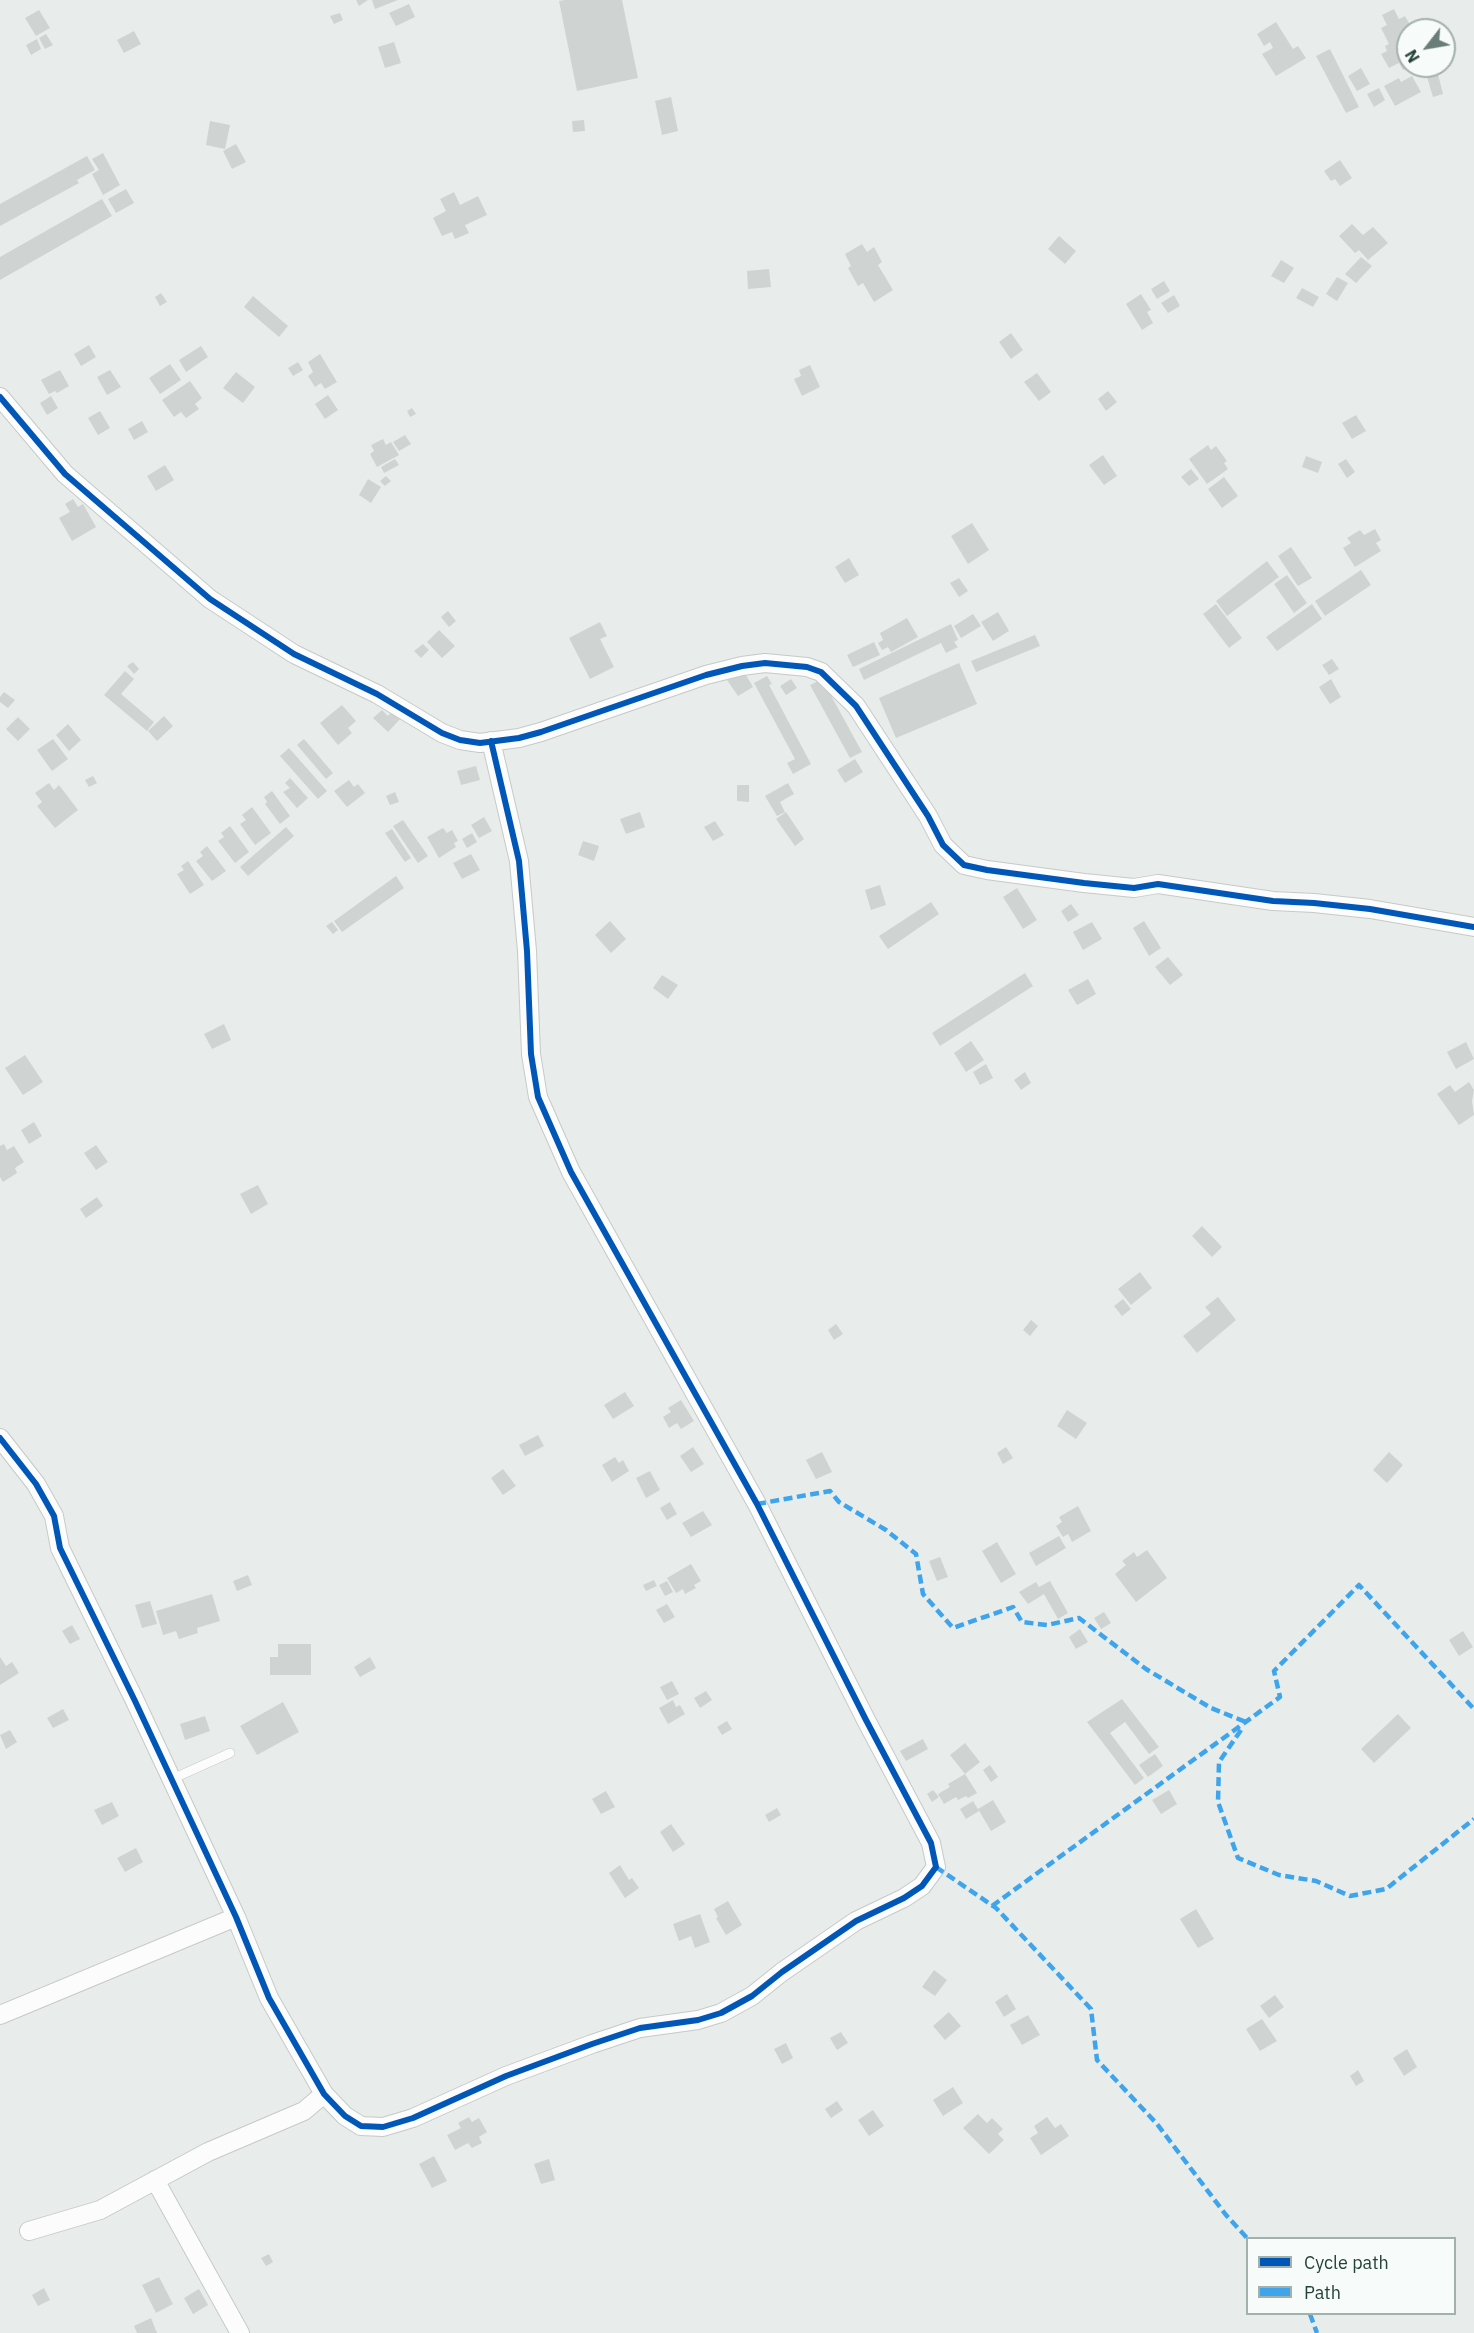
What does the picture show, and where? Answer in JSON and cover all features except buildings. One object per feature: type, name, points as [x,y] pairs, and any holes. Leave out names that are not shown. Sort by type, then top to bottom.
[{"type":"street","points":[[0,397],[65,474],[210,599],[294,654],[377,694],[442,733],[460,740],[480,743],[541,732],[706,675],[742,666],[765,663],[807,667],[821,672],[856,706],[928,816],[943,845],[964,865],[1084,883],[1134,888],[1158,884],[1273,902],[1314,903],[1370,909],[1474,927]]},
{"type":"street","points":[[0,1437],[36,1484],[54,1516],[60,1548],[172,1779],[236,1917],[269,1998],[324,2094],[345,2116],[361,2126],[383,2127],[413,2118],[506,2076],[640,2028],[698,2020],[721,2013],[752,1996],[782,1972],[856,1921],[922,1886],[936,1867],[931,1843],[866,1720],[758,1504],[572,1172],[538,1097],[531,1054],[526,940],[519,861],[491,741]]},
{"type":"street","points":[[0,2015],[236,1917]]},
{"type":"street","points":[[29,2231],[100,2210],[208,2152],[304,2110],[324,2094]]},
{"type":"street","points":[[155,2180],[240,2333]]},
{"type":"lane","points":[[172,1779],[230,1753]]},
{"type":"marked path","points":[[757,1504],[830,1491],[839,1502],[886,1530],[916,1554],[923,1594],[953,1628],[1013,1607],[1022,1622],[1047,1625],[1079,1618],[1146,1669],[1211,1708],[1246,1722]]},
{"type":"marked path","points":[[992,1906],[1280,1697],[1274,1671],[1359,1585],[1474,1709]]},
{"type":"marked path","points":[[1241,1730],[1219,1762],[1218,1802],[1238,1858],[1279,1875],[1316,1881],[1350,1896],[1386,1889],[1474,1819]]},
{"type":"marked path","points":[[936,1867],[996,1908],[1091,2009],[1097,2060],[1157,2124],[1226,2215],[1246,2237]]},
{"type":"marked path","points":[[1310,2315],[1317,2333]]},
{"type":"cycle path","points":[[0,397],[65,474],[210,599],[294,654],[377,694],[442,733],[460,740],[480,743],[519,738],[706,675],[742,666],[765,663],[807,667],[821,672],[856,706],[928,816],[943,845],[964,865],[1084,883],[1134,888],[1158,884],[1273,901],[1370,909],[1474,927]]},
{"type":"cycle path","points":[[0,1438],[36,1484],[54,1516],[60,1548],[135,1701],[236,1917],[269,1998],[324,2094],[345,2116],[361,2126],[383,2127],[413,2118],[506,2076],[640,2028],[698,2020],[721,2013],[752,1996],[782,1972],[856,1921],[904,1898],[922,1886],[936,1867],[931,1843],[757,1504],[571,1172],[538,1097],[531,1054],[527,951],[519,861],[491,741]]}]
